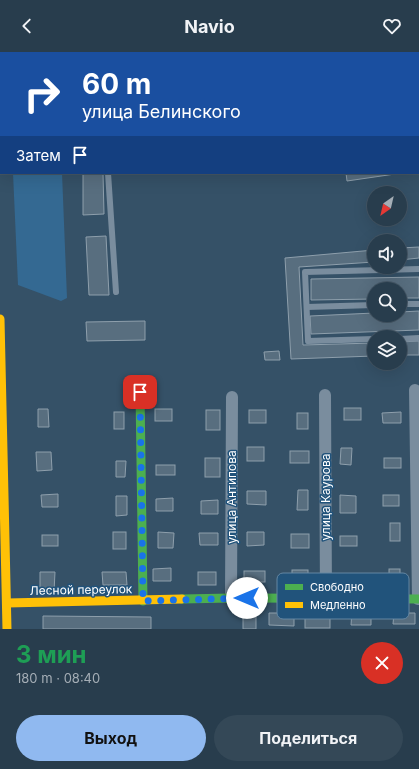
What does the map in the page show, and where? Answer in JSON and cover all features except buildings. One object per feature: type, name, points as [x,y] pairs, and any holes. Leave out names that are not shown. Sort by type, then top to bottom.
[{"type":"street","points":[[0,319],[1,420],[7,629]]},
{"type":"street","points":[[415,390],[418,599]]},
{"type":"street","points":[[140,392],[143,601]]},
{"type":"street","name":"улица Каурова","points":[[325,395],[326,573]]},
{"type":"street","name":"улица Антипова","points":[[231,598],[232,397]]},
{"type":"street","name":"Лесной переулок","points":[[7,603],[231,598],[277,598]]},
{"type":"lane","points":[[108,174],[116,292]]},
{"type":"lane","points":[[367,339],[308,341],[305,272],[419,269]]},
{"type":"lane","points":[[407,304],[419,304]]},
{"type":"lane","points":[[307,307],[367,305]]},
{"type":"lane","points":[[407,339],[419,338]]},
{"type":"shaded area","points":[[13,174],[62,174],[67,298],[61,301],[18,285]]},
{"type":"traffic: fast","points":[[140,392],[143,601]]},
{"type":"traffic: fast","points":[[182,599],[277,598]]},
{"type":"traffic: fast","points":[[409,599],[419,599]]},
{"type":"traffic: slow","points":[[0,319],[7,629]]},
{"type":"traffic: slow","points":[[7,603],[182,599]]},
{"type":"route","points":[[140,392],[143,601],[247,598]]}]
